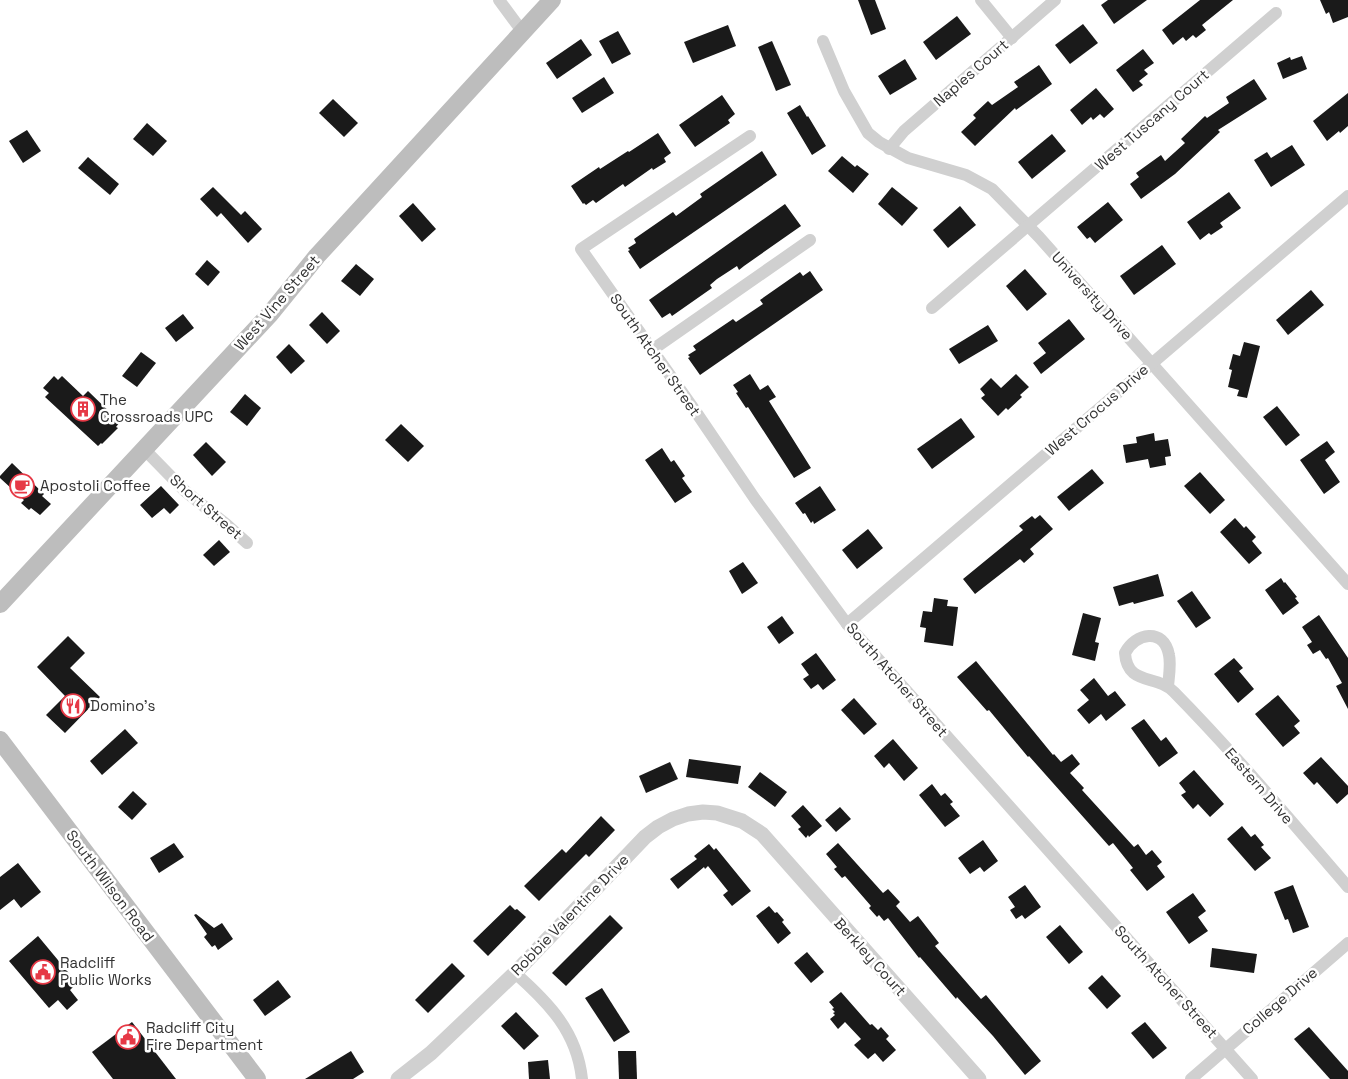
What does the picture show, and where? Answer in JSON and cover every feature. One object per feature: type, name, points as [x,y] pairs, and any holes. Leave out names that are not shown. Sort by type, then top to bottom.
[{"type":"main road","name":"West Vine Street","points":[[0,604],[270,314],[318,256],[552,0]]},
{"type":"main road","name":"South Wilson Road","points":[[0,740],[257,1079]]},
{"type":"street","points":[[499,0],[522,31]]},
{"type":"street","points":[[981,0],[1012,38]]},
{"type":"street","name":"Naples Court","points":[[889,149],[904,131],[1055,0]]},
{"type":"street","name":"West Tuscany Court","points":[[932,308],[1276,13]]},
{"type":"street","name":"University Drive","points":[[823,42],[844,91],[868,133],[889,149],[908,158],[966,175],[992,189],[1152,363],[1348,584]]},
{"type":"street","name":"South Atcher Street","points":[[750,136],[580,249],[755,500],[847,624],[1252,1079]]},
{"type":"street","name":"West Crocus Drive","points":[[847,624],[1348,196]]},
{"type":"street","points":[[652,350],[810,240]]},
{"type":"street","name":"Short Street","points":[[144,449],[185,491],[227,524],[247,543]]},
{"type":"street","name":"Eastern Drive","points":[[1168,686],[1232,754],[1348,887]]},
{"type":"street","name":"Robbie Valentine Drive","points":[[398,1079],[431,1053],[516,973],[645,837],[658,827],[688,814],[703,812],[717,813],[742,821],[762,834]]},
{"type":"street","name":"Berkley Court","points":[[762,834],[979,1079]]},
{"type":"street","name":"College Drive","points":[[1191,1079],[1348,943]]},
{"type":"street","points":[[516,973],[543,997],[565,1027],[577,1053],[582,1079]]},
{"type":"building","points":[[858,0],[875,0],[886,29],[871,35]]},
{"type":"building","points":[[1108,0],[1147,0],[1114,24],[1101,5]]},
{"type":"building","points":[[1200,0],[1233,0],[1202,25],[1206,30],[1196,38],[1193,35],[1186,41],[1183,37],[1173,45],[1162,30]]},
{"type":"building","points":[[1320,0],[1348,0],[1348,17],[1333,23],[1329,12],[1326,14]]},
{"type":"building","points":[[957,16],[971,34],[936,60],[923,42]]},
{"type":"building","points":[[1083,24],[1098,43],[1070,64],[1055,45]]},
{"type":"building","points":[[728,25],[736,46],[693,63],[684,42]]},
{"type":"building","points":[[618,31],[631,54],[612,64],[599,41]]},
{"type":"building","points":[[581,39],[592,55],[557,79],[546,63]]},
{"type":"building","points":[[772,41],[791,85],[776,91],[758,47]]},
{"type":"building","points":[[1143,49],[1154,63],[1144,70],[1148,74],[1139,81],[1143,85],[1133,92],[1116,70]]},
{"type":"building","points":[[1302,56],[1307,69],[1283,79],[1277,63],[1290,57],[1291,60]]},
{"type":"building","points":[[905,59],[917,79],[890,95],[878,76]]},
{"type":"building","points":[[1039,65],[1052,84],[1016,110],[1015,108],[975,146],[961,132],[976,118],[973,115],[988,101],[992,105],[1018,87],[1014,82]]},
{"type":"building","points":[[604,77],[614,93],[582,113],[572,98]]},
{"type":"building","points":[[1254,79],[1267,99],[1218,130],[1220,132],[1175,174],[1141,199],[1130,184],[1139,177],[1136,173],[1161,155],[1165,161],[1185,143],[1181,139],[1205,116],[1207,118],[1229,103],[1226,97]]},
{"type":"building","points":[[1096,88],[1114,109],[1104,118],[1100,114],[1093,120],[1091,117],[1082,125],[1070,110]]},
{"type":"building","points":[[1348,93],[1348,126],[1327,141],[1313,121]]},
{"type":"building","points":[[722,95],[735,114],[728,120],[730,123],[695,147],[679,125]]},
{"type":"building","points":[[333,99],[358,123],[344,137],[319,113]]},
{"type":"building","points":[[800,105],[826,146],[812,155],[787,113]]},
{"type":"building","points":[[147,123],[167,141],[153,156],[133,139]]},
{"type":"building","points":[[27,130],[41,151],[23,163],[9,141]]},
{"type":"building","points":[[658,133],[671,153],[664,158],[666,162],[653,170],[652,168],[625,187],[623,184],[596,203],[593,200],[586,205],[583,204],[571,186],[599,167],[600,169]]},
{"type":"building","points":[[1052,134],[1066,151],[1032,179],[1018,162]]},
{"type":"building","points":[[1292,145],[1305,165],[1271,187],[1254,160],[1267,152],[1271,158]]},
{"type":"building","points":[[762,151],[777,175],[640,269],[628,251],[630,250],[628,248],[636,243],[634,239],[673,212],[676,216],[702,197],[700,194]]},
{"type":"building","points":[[842,156],[855,167],[857,165],[869,174],[853,193],[828,171]]},
{"type":"building","points":[[88,157],[119,184],[110,195],[78,168]]},
{"type":"building","points":[[213,187],[241,215],[245,211],[262,229],[248,243],[221,213],[217,217],[200,199]]},
{"type":"building","points":[[892,187],[918,208],[902,226],[878,204]]},
{"type":"building","points":[[1229,192],[1241,208],[1220,223],[1223,227],[1211,235],[1209,233],[1200,240],[1187,222]]},
{"type":"building","points":[[1108,202],[1123,220],[1095,243],[1090,237],[1087,239],[1077,227]]},
{"type":"building","points":[[413,203],[436,229],[422,242],[399,216]]},
{"type":"building","points":[[785,204],[801,226],[739,270],[737,266],[717,279],[710,285],[712,288],[672,316],[670,313],[662,318],[649,300]]},
{"type":"building","points":[[960,206],[976,225],[948,248],[933,230]]},
{"type":"building","points":[[1162,245],[1176,264],[1134,295],[1120,276]]},
{"type":"building","points":[[207,260],[220,272],[208,286],[195,274]]},
{"type":"building","points":[[356,264],[374,279],[360,296],[341,281]]},
{"type":"building","points":[[1025,269],[1047,294],[1027,311],[1006,286]]},
{"type":"building","points":[[810,271],[823,290],[700,375],[688,358],[690,357],[688,355],[696,350],[693,346],[733,319],[736,322],[763,304],[760,300],[800,272],[803,276]]},
{"type":"building","points":[[1311,290],[1324,305],[1288,335],[1276,320]]},
{"type":"building","points":[[322,312],[340,331],[327,344],[309,325]]},
{"type":"building","points":[[183,314],[194,328],[176,342],[165,328]]},
{"type":"building","points":[[1069,319],[1085,339],[1041,374],[1033,363],[1046,353],[1038,343]]},
{"type":"building","points":[[988,325],[998,341],[959,364],[949,349]]},
{"type":"building","points":[[1244,342],[1260,346],[1247,398],[1237,396],[1239,390],[1228,387],[1232,370],[1229,369],[1233,354],[1240,356]]},
{"type":"building","points":[[289,344],[305,361],[291,374],[276,357]]},
{"type":"building","points":[[141,352],[156,363],[137,387],[122,376]]},
{"type":"building","points":[[750,374],[760,390],[768,385],[776,397],[769,401],[811,468],[794,478],[748,407],[746,408],[736,393],[738,392],[733,385]]},
{"type":"building","points":[[1016,374],[1029,387],[1020,395],[1022,397],[1008,410],[1006,408],[998,416],[981,398],[985,395],[980,389],[991,378],[1001,388]]},
{"type":"building","name":"The Crossroads UPC","points":[[54,376],[58,380],[62,376],[83,396],[88,391],[120,422],[116,427],[118,428],[102,444],[98,446],[45,397],[49,393],[43,388]]},
{"type":"building","points":[[245,394],[261,408],[247,426],[230,412]]},
{"type":"building","points":[[1277,406],[1300,435],[1286,446],[1263,417]]},
{"type":"building","points":[[961,418],[975,437],[932,469],[917,449]]},
{"type":"building","points":[[401,424],[424,446],[408,462],[385,440]]},
{"type":"building","points":[[1154,433],[1155,441],[1168,439],[1171,456],[1165,457],[1166,465],[1150,468],[1148,459],[1126,463],[1123,445],[1137,443],[1136,437]]},
{"type":"building","points":[[1327,441],[1335,452],[1325,460],[1340,482],[1324,494],[1300,460]]},
{"type":"building","points":[[206,442],[226,462],[212,476],[193,455]]},
{"type":"building","points":[[662,448],[671,462],[674,460],[685,476],[682,478],[692,492],[675,503],[645,460]]},
{"type":"building","name":"Apostoli Coffee","points":[[12,463],[44,494],[42,496],[51,504],[40,515],[31,508],[29,510],[21,503],[24,500],[0,478]]},
{"type":"building","points":[[1092,469],[1104,483],[1069,511],[1057,497]]},
{"type":"building","points":[[1200,472],[1225,500],[1210,514],[1184,486]]},
{"type":"building","points":[[161,486],[179,505],[170,514],[164,508],[152,518],[140,505]]},
{"type":"building","points":[[820,486],[836,510],[814,524],[813,521],[811,523],[805,513],[803,514],[795,503]]},
{"type":"building","points":[[1040,515],[1053,529],[1030,549],[1034,554],[1024,563],[1020,559],[975,594],[963,579],[1023,530],[1019,526],[1032,516],[1035,519]]},
{"type":"building","points":[[1235,518],[1256,537],[1252,541],[1262,553],[1249,564],[1220,532]]},
{"type":"building","points":[[868,529],[883,548],[857,569],[842,550]]},
{"type":"building","points":[[219,540],[230,552],[214,566],[203,555]]},
{"type":"building","points":[[743,562],[758,583],[742,594],[729,571]]},
{"type":"building","points":[[1158,574],[1164,596],[1119,606],[1113,587]]},
{"type":"building","points":[[1281,578],[1297,597],[1295,598],[1299,603],[1283,615],[1265,590]]},
{"type":"building","points":[[1192,591],[1211,618],[1196,628],[1177,601]]},
{"type":"building","points":[[934,598],[948,600],[947,606],[958,607],[953,646],[924,642],[926,628],[920,627],[923,611],[932,612]]},
{"type":"building","points":[[1083,613],[1101,618],[1095,642],[1099,643],[1095,661],[1072,655]]},
{"type":"building","points":[[1319,615],[1348,658],[1348,709],[1336,686],[1342,683],[1328,658],[1326,659],[1320,650],[1313,654],[1307,645],[1312,642],[1302,627]]},
{"type":"building","points":[[782,616],[794,633],[779,644],[767,627]]},
{"type":"building","points":[[68,636],[85,653],[70,668],[100,697],[65,733],[46,715],[65,696],[37,667]]},
{"type":"building","points":[[816,653],[836,680],[823,690],[818,684],[811,689],[803,679],[809,675],[801,664]]},
{"type":"building","points":[[1234,658],[1243,668],[1239,671],[1254,689],[1238,703],[1214,674]]},
{"type":"building","points":[[976,661],[1053,755],[1061,762],[1072,754],[1080,764],[1070,773],[1084,788],[1082,790],[1134,847],[1138,844],[1146,855],[1152,850],[1162,862],[1157,866],[1165,877],[1147,891],[1130,870],[1133,868],[1113,843],[1109,846],[1028,757],[989,710],[987,711],[957,677]]},
{"type":"building","points":[[1094,678],[1108,696],[1115,691],[1126,705],[1106,721],[1101,714],[1089,724],[1077,710],[1089,700],[1080,690]]},
{"type":"building","points":[[1278,695],[1300,721],[1294,726],[1300,733],[1283,747],[1255,714]]},
{"type":"building","points":[[854,698],[877,724],[864,735],[841,710]]},
{"type":"building","points":[[1144,719],[1161,741],[1166,737],[1178,753],[1159,767],[1131,728]]},
{"type":"building","points":[[125,729],[138,743],[102,775],[90,761]]},
{"type":"building","points":[[893,739],[918,768],[904,781],[889,763],[884,768],[874,756]]},
{"type":"building","points":[[1321,757],[1348,786],[1348,794],[1337,804],[1317,782],[1314,785],[1303,773]]},
{"type":"building","points":[[689,759],[741,766],[738,784],[686,777]]},
{"type":"building","points":[[670,762],[678,779],[646,793],[639,776]]},
{"type":"building","points":[[1194,770],[1224,804],[1210,817],[1198,804],[1193,809],[1181,795],[1186,792],[1179,783]]},
{"type":"building","points":[[760,772],[787,792],[775,807],[748,787]]},
{"type":"building","points":[[932,784],[941,796],[945,793],[953,802],[950,804],[960,816],[945,827],[919,795]]},
{"type":"building","points":[[133,791],[147,804],[132,820],[118,807]]},
{"type":"building","points":[[803,805],[822,826],[806,838],[798,829],[801,827],[791,816]]},
{"type":"building","points":[[840,807],[851,819],[836,832],[825,820]]},
{"type":"building","points":[[601,816],[615,830],[589,857],[586,854],[539,901],[524,886],[562,849],[566,853]]},
{"type":"building","points":[[1242,826],[1251,837],[1255,834],[1264,845],[1261,847],[1271,858],[1255,871],[1227,839]]},
{"type":"building","points":[[983,840],[998,861],[984,872],[980,867],[970,874],[958,858]]},
{"type":"building","points":[[174,843],[184,857],[159,873],[150,858]]},
{"type":"building","points":[[838,843],[883,893],[888,889],[900,902],[896,906],[910,922],[918,916],[939,943],[935,946],[981,999],[986,995],[1041,1061],[1025,1075],[993,1036],[919,958],[888,918],[884,921],[879,915],[877,917],[869,908],[871,906],[845,876],[842,878],[834,869],[837,867],[826,854]]},
{"type":"building","points":[[709,844],[714,850],[716,848],[751,891],[732,906],[723,895],[728,891],[708,866],[705,869],[704,867],[678,889],[670,879],[697,859],[694,856]]},
{"type":"building","points":[[18,863],[41,892],[21,908],[14,899],[0,910],[0,877]]},
{"type":"building","points":[[1025,885],[1041,907],[1025,919],[1022,915],[1016,919],[1010,910],[1015,907],[1008,897]]},
{"type":"building","points":[[1293,885],[1309,927],[1293,933],[1288,919],[1285,920],[1274,892]]},
{"type":"building","points":[[1193,893],[1206,911],[1198,917],[1208,931],[1189,944],[1166,912]]},
{"type":"building","points":[[510,905],[526,917],[488,956],[473,941]]},
{"type":"building","points":[[769,906],[784,920],[782,922],[791,933],[778,944],[756,916]]},
{"type":"building","points":[[196,914],[214,928],[222,923],[233,939],[218,950],[215,945],[212,947],[204,937],[207,934],[194,915]]},
{"type":"building","points":[[610,915],[623,928],[566,986],[552,973]]},
{"type":"building","points":[[1060,925],[1083,952],[1069,964],[1046,937]]},
{"type":"building","name":"Radcliff Public Works","points":[[38,936],[77,983],[70,990],[78,1000],[67,1010],[58,1000],[49,1008],[9,961]]},
{"type":"building","points":[[1212,948],[1257,954],[1254,973],[1210,967]]},
{"type":"building","points":[[807,952],[824,972],[811,983],[794,963]]},
{"type":"building","points":[[452,963],[465,976],[428,1013],[415,1000]]},
{"type":"building","points":[[1102,975],[1121,996],[1107,1009],[1088,988]]},
{"type":"building","points":[[278,980],[291,997],[265,1016],[253,1000]]},
{"type":"building","points":[[602,988],[630,1032],[614,1042],[585,998]]},
{"type":"building","points":[[841,992],[870,1025],[872,1024],[878,1030],[881,1027],[889,1036],[886,1039],[896,1050],[883,1062],[875,1053],[868,1059],[854,1045],[861,1039],[845,1022],[838,1029],[830,1019],[835,1015],[833,1013],[835,1012],[829,1002]]},
{"type":"building","points":[[516,1012],[539,1036],[524,1050],[501,1026]]},
{"type":"building","name":"Radcliff City Fire Department","points":[[132,1022],[176,1079],[113,1079],[92,1052]]},
{"type":"building","points":[[1145,1022],[1167,1048],[1153,1059],[1131,1033]]},
{"type":"building","points":[[1309,1027],[1348,1071],[1348,1079],[1330,1079],[1294,1039]]},
{"type":"building","points":[[351,1051],[364,1072],[353,1079],[305,1079]]},
{"type":"building","points":[[618,1051],[636,1051],[637,1079],[619,1079]]},
{"type":"building","points":[[548,1060],[550,1079],[529,1079],[528,1062]]},
{"type":"place","name":"The Crossroads UPC","points":[[83,409]]},
{"type":"place","name":"Apostoli Coffee","points":[[22,486]]},
{"type":"place","name":"Domino's","points":[[73,706]]},
{"type":"place","name":"Radcliff Public Works","points":[[43,972]]},
{"type":"place","name":"Radcliff City Fire Department","points":[[128,1037]]}]
